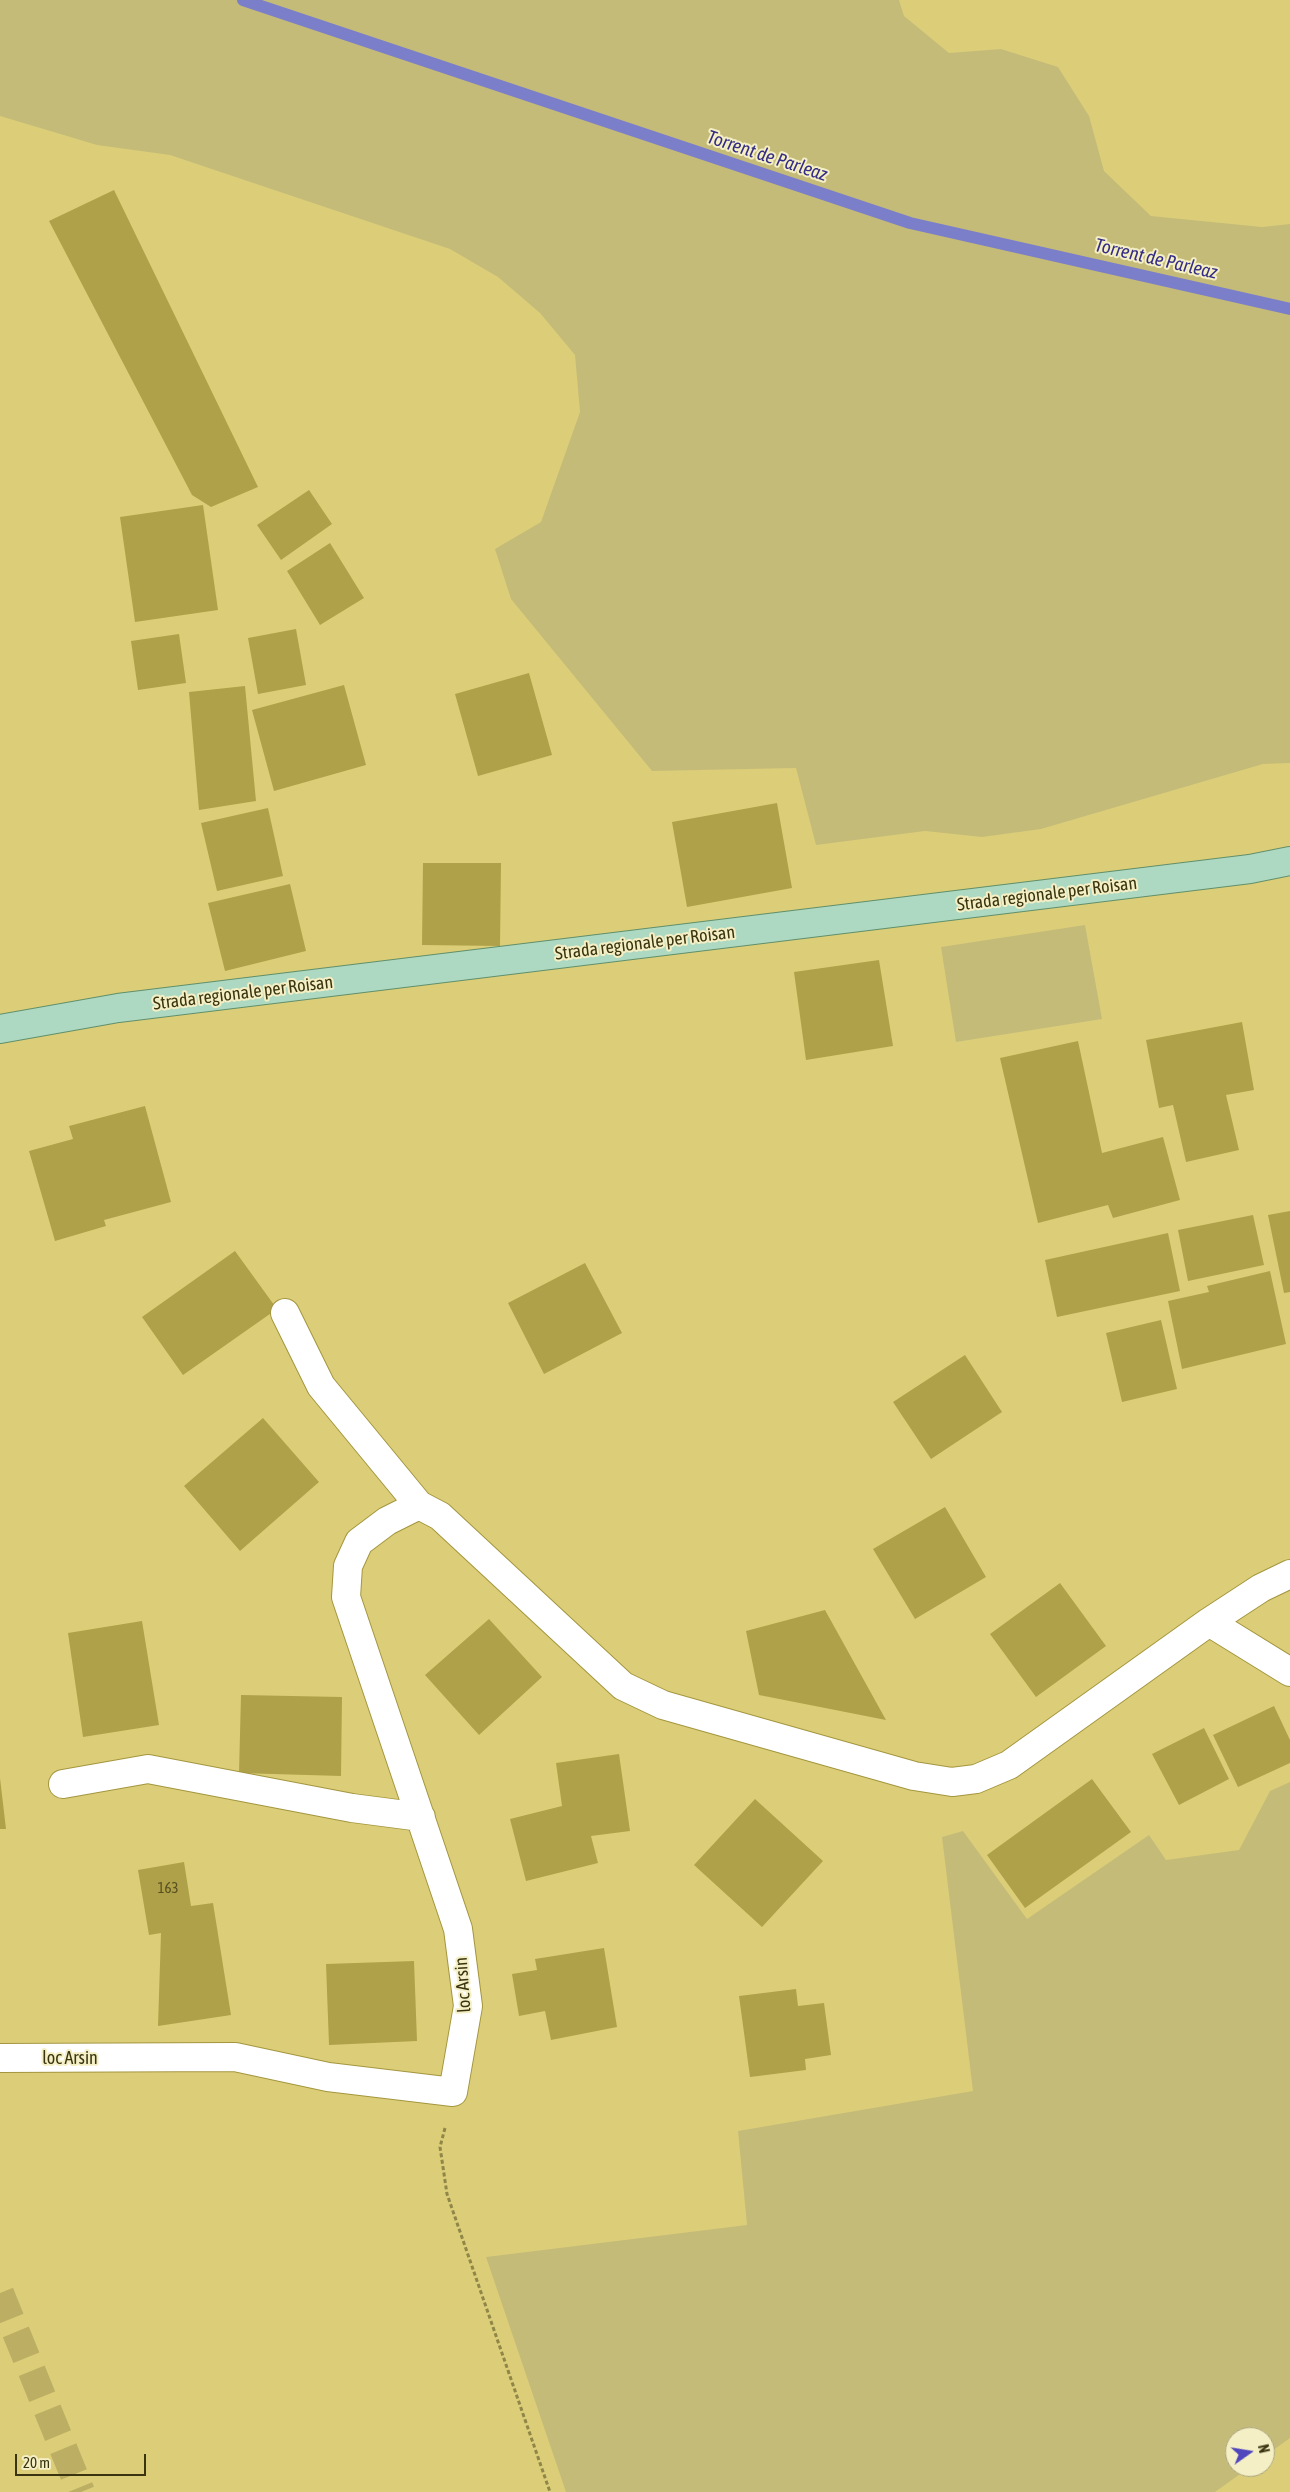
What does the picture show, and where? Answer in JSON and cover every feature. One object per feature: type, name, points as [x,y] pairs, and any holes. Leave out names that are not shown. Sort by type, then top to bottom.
[{"type":"main road","name":"Strada regionale per Roisan","points":[[0,1030],[118,1008],[1230,872],[1290,861]]},
{"type":"street","points":[[285,1313],[321,1386],[419,1505],[440,1516],[623,1686],[663,1705],[914,1776],[952,1782],[976,1779],[1009,1765],[1209,1622],[1261,1588],[1290,1574]]},
{"type":"street","name":"loc Arsin","points":[[0,2058],[236,2057],[328,2077],[453,2092],[468,2006],[458,1929],[346,1597],[348,1566],[359,1542],[388,1521],[419,1505]]},
{"type":"street","points":[[1209,1622],[1290,1672]]},
{"type":"street","points":[[63,1784],[148,1769],[352,1808],[421,1817]]},
{"type":"path","points":[[453,2092],[440,2147],[447,2194],[550,2492]]},
{"type":"shaded area","points":[[0,0],[899,0],[904,16],[949,53],[1001,49],[1058,67],[1089,116],[1104,171],[1151,216],[1262,227],[1290,224],[1290,763],[1263,764],[1041,829],[982,837],[925,831],[816,845],[796,768],[652,771],[511,599],[495,549],[541,522],[580,412],[575,355],[540,313],[498,277],[450,249],[170,155],[97,145],[0,116]]},
{"type":"shaded area","points":[[1085,925],[1102,1019],[956,1042],[941,947]]},
{"type":"shaded area","points":[[1290,1782],[1290,2438],[1275,2449],[1275,2427],[1225,2427],[1225,2477],[1236,2477],[1215,2492],[566,2492],[486,2257],[747,2225],[738,2131],[973,2091],[942,1837],[963,1831],[1027,1919],[1149,1835],[1166,1860],[1239,1850],[1270,1791]]},
{"type":"building","points":[[114,190],[258,487],[211,507],[192,495],[49,221]]},
{"type":"building","points":[[309,490],[332,524],[281,560],[257,525]]},
{"type":"building","points":[[203,505],[218,610],[135,622],[120,517]]},
{"type":"building","points":[[330,543],[364,598],[320,625],[287,571]]},
{"type":"building","points":[[296,629],[306,685],[258,694],[248,638]]},
{"type":"building","points":[[179,634],[186,683],[138,690],[131,641]]},
{"type":"building","points":[[529,673],[552,755],[478,776],[455,694]]},
{"type":"building","points":[[344,685],[366,765],[274,791],[252,710]]},
{"type":"building","points":[[245,686],[256,801],[199,810],[189,692]]},
{"type":"building","points":[[777,803],[792,888],[687,907],[672,822]]},
{"type":"building","points":[[268,808],[283,876],[217,891],[201,823]]},
{"type":"building","points":[[423,863],[501,863],[500,946],[422,945]]},
{"type":"building","points":[[290,884],[306,951],[225,971],[208,903]]},
{"type":"building","points":[[879,960],[893,1046],[806,1060],[794,972]]},
{"type":"building","points":[[1242,1022],[1254,1090],[1226,1095],[1239,1150],[1186,1162],[1173,1105],[1159,1108],[1146,1040]]},
{"type":"building","points":[[1078,1041],[1102,1153],[1163,1137],[1180,1200],[1113,1218],[1108,1205],[1038,1223],[1000,1058]]},
{"type":"building","points":[[145,1106],[171,1202],[104,1220],[106,1226],[55,1241],[29,1151],[73,1139],[69,1126]]},
{"type":"building","points":[[1290,1211],[1290,1292],[1284,1293],[1268,1215]]},
{"type":"building","points":[[1253,1215],[1264,1265],[1188,1281],[1178,1230]]},
{"type":"building","points":[[1168,1233],[1180,1291],[1057,1317],[1045,1260]]},
{"type":"building","points":[[235,1251],[277,1309],[183,1375],[142,1317]]},
{"type":"building","points":[[585,1263],[622,1333],[544,1374],[508,1303]]},
{"type":"building","points":[[1270,1271],[1286,1344],[1182,1369],[1168,1301],[1209,1292],[1207,1286]]},
{"type":"building","points":[[1161,1320],[1177,1389],[1122,1402],[1106,1333]]},
{"type":"building","points":[[965,1355],[1002,1412],[931,1459],[893,1402]]},
{"type":"building","points":[[263,1418],[319,1482],[240,1551],[184,1486]]},
{"type":"building","points":[[945,1507],[986,1577],[915,1619],[873,1549]]},
{"type":"building","points":[[1060,1583],[1106,1646],[1036,1697],[990,1634]]},
{"type":"building","points":[[825,1610],[886,1720],[759,1695],[746,1631]]},
{"type":"building","points":[[489,1619],[542,1677],[479,1735],[425,1675]]},
{"type":"building","points":[[142,1621],[159,1725],[83,1737],[68,1633]]},
{"type":"building","points":[[241,1695],[342,1697],[341,1776],[239,1773]]},
{"type":"building","points":[[1274,1706],[1290,1740],[1290,1763],[1238,1787],[1213,1735]]},
{"type":"building","points":[[1204,1728],[1229,1779],[1179,1805],[1152,1754]]},
{"type":"building","points":[[619,1754],[630,1831],[591,1836],[598,1863],[526,1881],[510,1819],[562,1806],[556,1763]]},
{"type":"building","points":[[0,1778],[6,1829],[0,1829]]},
{"type":"building","points":[[1092,1779],[1131,1832],[1025,1908],[987,1855]]},
{"type":"building","points":[[755,1799],[823,1861],[762,1927],[694,1865]]},
{"type":"building","points":[[184,1862],[191,1906],[213,1903],[231,2015],[158,2026],[161,1933],[149,1935],[138,1870]]},
{"type":"building","points":[[604,1948],[617,2027],[551,2040],[545,2011],[519,2016],[512,1974],[537,1970],[535,1959]]},
{"type":"building","points":[[414,1961],[417,2041],[329,2045],[326,1964]]},
{"type":"building","points":[[796,1989],[798,2006],[824,2003],[831,2055],[805,2059],[806,2070],[750,2077],[739,1996]]},
{"type":"waterway","name":"Torrent de Parleaz","points":[[243,0],[910,223],[1290,309]]},
{"type":"tunnel","points":[[0,2293],[81,2492]]}]
